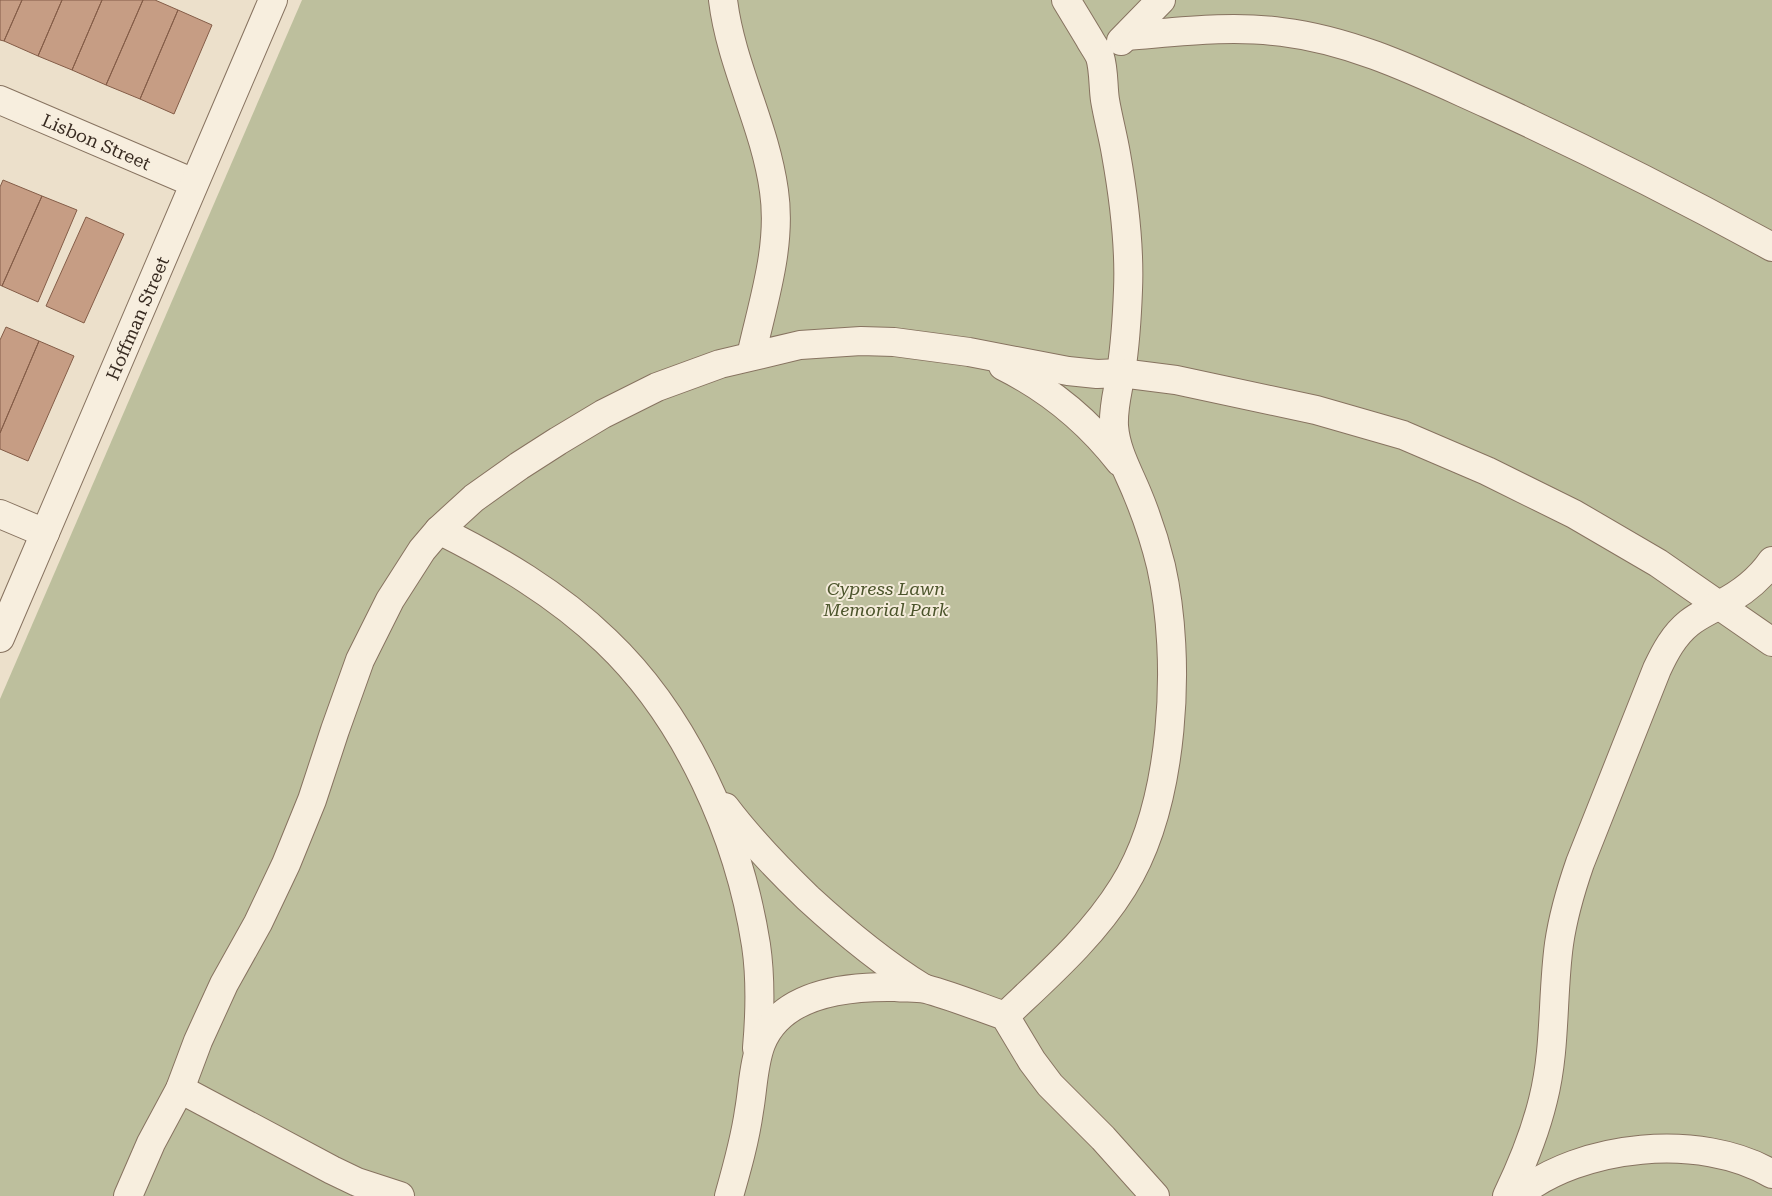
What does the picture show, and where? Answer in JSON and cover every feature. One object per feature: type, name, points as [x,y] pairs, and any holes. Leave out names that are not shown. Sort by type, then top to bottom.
[{"type":"street","points":[[723,0],[732,47],[762,137],[774,192],[776,219],[774,244],[751,356]]},
{"type":"street","points":[[1005,1016],[1065,959],[1108,910],[1125,885],[1138,858],[1156,806],[1170,716],[1170,621],[1160,566],[1153,538],[1136,490],[1125,469],[1118,449],[1114,427],[1114,408],[1121,373],[1128,291],[1127,223],[1105,100],[1100,58],[1066,0]]},
{"type":"street","points":[[1100,58],[1127,36],[1160,0]]},
{"type":"street","name":"Hoffman Street","points":[[0,638],[194,183],[265,2]]},
{"type":"street","points":[[1127,36],[1244,29],[1282,32],[1363,50],[1407,67],[1587,151],[1658,186],[1772,247]]},
{"type":"street","name":"Lisbon Street","points":[[0,100],[194,183]]},
{"type":"street","points":[[128,1196],[151,1143],[180,1088],[220,991],[258,923],[286,864],[312,800],[334,730],[360,660],[390,600],[422,550],[456,513],[491,485],[519,466],[603,414],[665,384],[720,364],[800,345],[862,341],[894,342],[968,352],[1068,371],[1097,374],[1121,373],[1176,380],[1316,410],[1402,435],[1487,471],[1574,514],[1658,562],[1772,642]]},
{"type":"street","points":[[968,352],[1018,374],[1069,408],[1090,427],[1125,469]]},
{"type":"street","points":[[0,514],[45,533]]},
{"type":"street","points":[[439,530],[475,548],[531,581],[576,615],[607,642],[651,693],[686,746],[722,818],[746,895],[759,974],[760,1003],[757,1056],[747,1122],[728,1196]]},
{"type":"street","points":[[1507,1196],[1532,1135],[1543,1099],[1548,1069],[1559,945],[1564,917],[1580,863],[1656,669],[1677,634],[1703,613],[1720,605],[1754,581],[1772,561]]},
{"type":"street","points":[[701,773],[730,814],[786,877],[860,945],[924,989],[1005,1016],[1032,1062],[1050,1085],[1109,1144],[1155,1196]]},
{"type":"street","points":[[757,1056],[761,1043],[776,1020],[807,1000],[823,994],[862,988],[924,989]]},
{"type":"street","points":[[180,1088],[357,1182],[400,1196]]},
{"type":"street","points":[[1517,1196],[1558,1171],[1603,1156],[1630,1151],[1659,1149],[1710,1153],[1739,1159],[1772,1174]]},
{"type":"street","points":[[307,1157],[332,1178],[349,1196]]},
{"type":"green space","name":"Cypress Lawn Memorial Park","points":[[302,0],[1772,0],[1772,1196],[0,1196],[0,699]]},
{"type":"building","points":[[0,0],[22,0],[4,41],[0,40]]},
{"type":"building","points":[[22,0],[62,0],[38,56],[4,41]]},
{"type":"building","points":[[62,0],[102,0],[72,70],[38,56]]},
{"type":"building","points":[[102,0],[143,0],[106,85],[72,70]]},
{"type":"building","points":[[143,0],[155,0],[178,10],[140,99],[106,85]]},
{"type":"building","points":[[178,10],[212,25],[174,114],[140,99]]},
{"type":"building","points":[[3,180],[42,196],[2,286],[0,285],[0,187]]},
{"type":"building","points":[[42,196],[77,210],[38,302],[2,286]]},
{"type":"building","points":[[86,217],[124,234],[84,323],[46,306]]},
{"type":"building","points":[[6,327],[39,341],[0,433],[0,340]]},
{"type":"building","points":[[39,341],[74,356],[28,461],[0,449],[0,433]]}]
